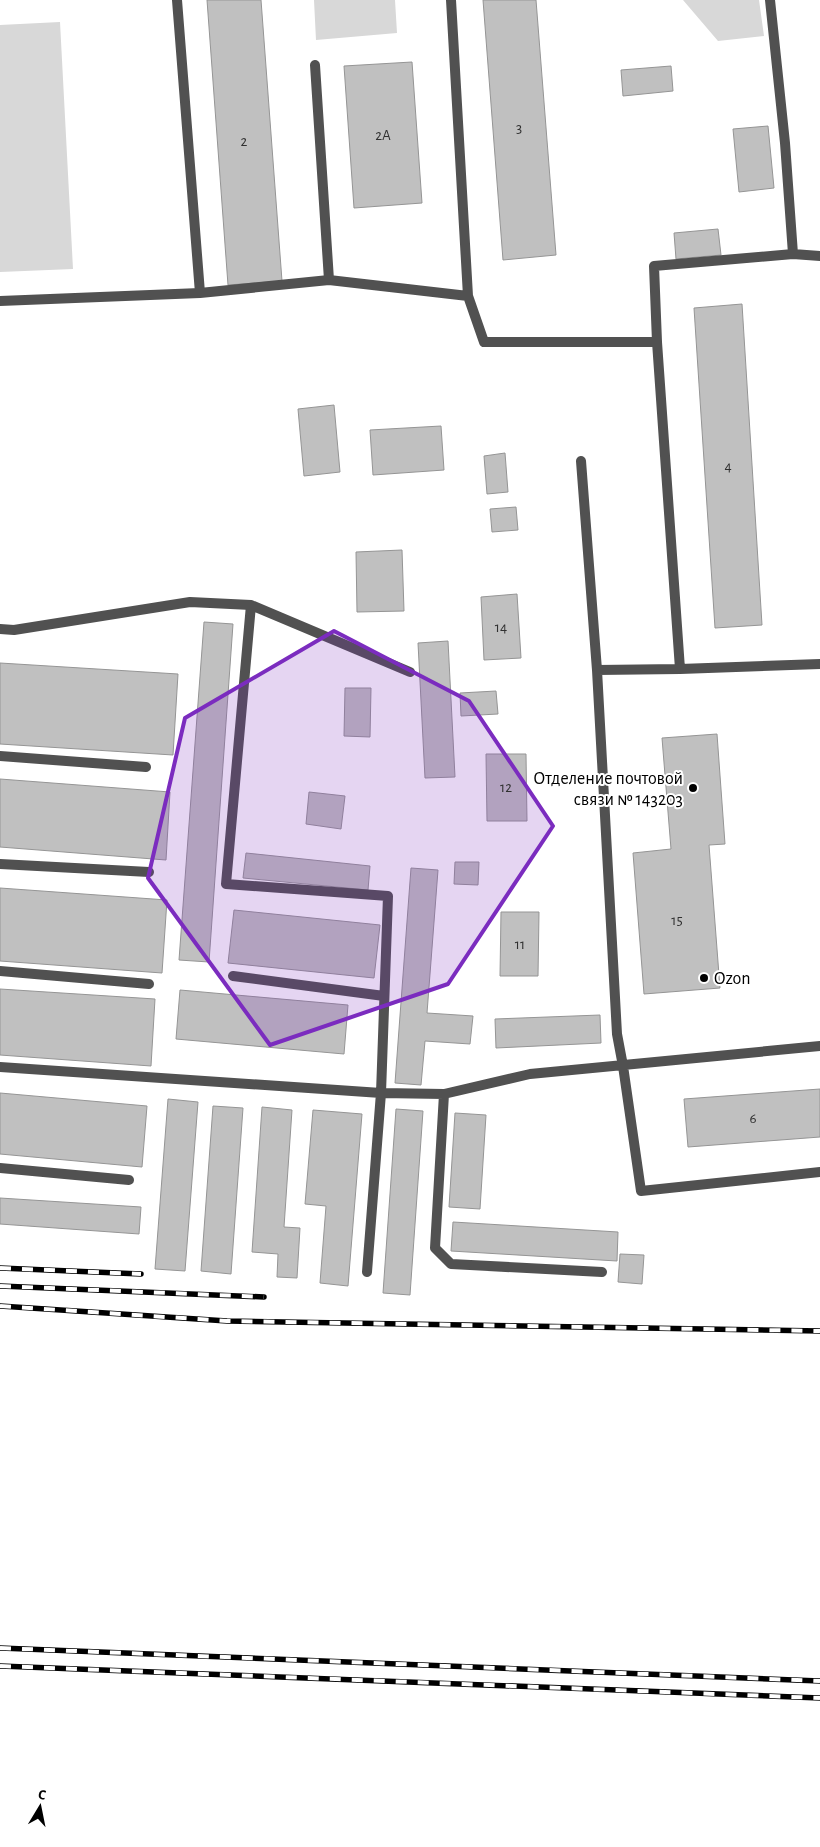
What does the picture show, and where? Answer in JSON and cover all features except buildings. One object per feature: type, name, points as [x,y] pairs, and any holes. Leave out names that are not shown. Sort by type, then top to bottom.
[{"type":"lane","points":[[177,0],[200,293]]},
{"type":"lane","points":[[451,0],[468,296],[484,342],[657,342]]},
{"type":"lane","points":[[770,0],[785,143],[792,254]]},
{"type":"lane","points":[[315,65],[329,280]]},
{"type":"lane","points":[[680,669],[657,342],[654,266],[792,254],[820,256]]},
{"type":"lane","points":[[0,301],[200,293],[329,280],[468,296]]},
{"type":"lane","points":[[581,461],[598,670],[617,1034],[641,1191],[820,1172]]},
{"type":"lane","points":[[0,629],[14,630],[190,602],[251,605],[410,672]]},
{"type":"lane","points":[[251,605],[226,884],[388,896],[381,1093],[367,1272]]},
{"type":"lane","points":[[598,670],[820,664]]},
{"type":"lane","points":[[0,756],[146,767]]},
{"type":"lane","points":[[0,864],[149,872]]},
{"type":"lane","points":[[0,971],[149,984]]},
{"type":"lane","points":[[233,976],[384,996]]},
{"type":"lane","points":[[0,1067],[381,1093],[444,1094],[530,1074],[820,1046]]},
{"type":"lane","points":[[444,1094],[435,1248],[451,1264],[602,1272]]},
{"type":"lane","points":[[0,1168],[129,1180]]},
{"type":"highlighted area","points":[[334,631],[469,701],[553,826],[448,984],[270,1045],[148,878],[185,718]]},
{"type":"shaded area","points":[[314,0],[395,0],[397,33],[316,40]]},
{"type":"shaded area","points":[[683,0],[759,0],[764,36],[718,41]]},
{"type":"shaded area","points":[[60,22],[73,269],[0,272],[0,25]]},
{"type":"railway","points":[[0,1268],[141,1274]]},
{"type":"railway","points":[[0,1286],[264,1297]]},
{"type":"railway","points":[[0,1306],[227,1321],[820,1331]]},
{"type":"railway","points":[[0,1648],[820,1681]]},
{"type":"railway","points":[[0,1666],[820,1698]]},
{"type":"place","name":"Отделение почтовой связи № 143203","points":[[693,788]]},
{"type":"place","name":"Ozon","points":[[704,978]]}]
